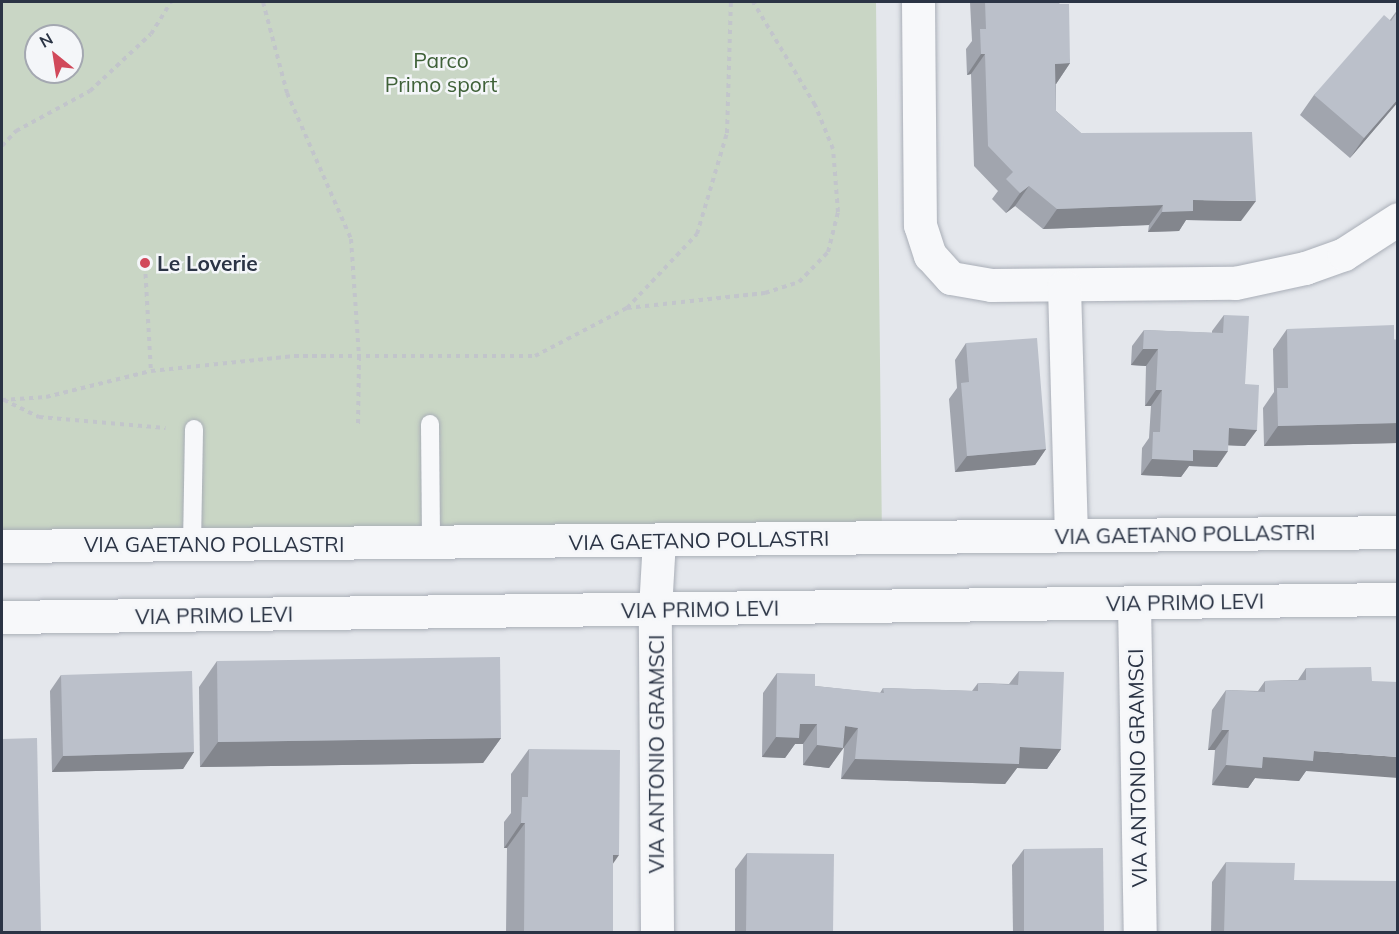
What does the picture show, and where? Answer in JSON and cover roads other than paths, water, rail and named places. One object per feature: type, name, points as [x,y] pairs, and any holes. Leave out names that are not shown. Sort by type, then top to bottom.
[{"type":"street","points":[[918,2],[920,225],[930,255],[951,278],[968,284],[1064,286],[1214,284],[1265,278],[1344,254],[1398,219]]},
{"type":"street","points":[[1064,286],[1071,535]]},
{"type":"street","name":"VIA GAETANO POLLASTRI","points":[[2,546],[1398,532]]},
{"type":"street","name":"VIA ANTONIO GRAMSCI","points":[[657,933],[656,609],[659,540]]},
{"type":"street","name":"VIA PRIMO LEVI","points":[[2,617],[1398,599]]},
{"type":"street","name":"VIA ANTONIO GRAMSCI","points":[[1134,603],[1140,933]]},
{"type":"lane","points":[[430,424],[431,543]]},
{"type":"lane","points":[[192,545],[194,429]]},
{"type":"place","name":"Le Loverie","points":[[145,263]]},
{"type":"park label","name":"Parco Primo sport","points":[[441,72]]}]
